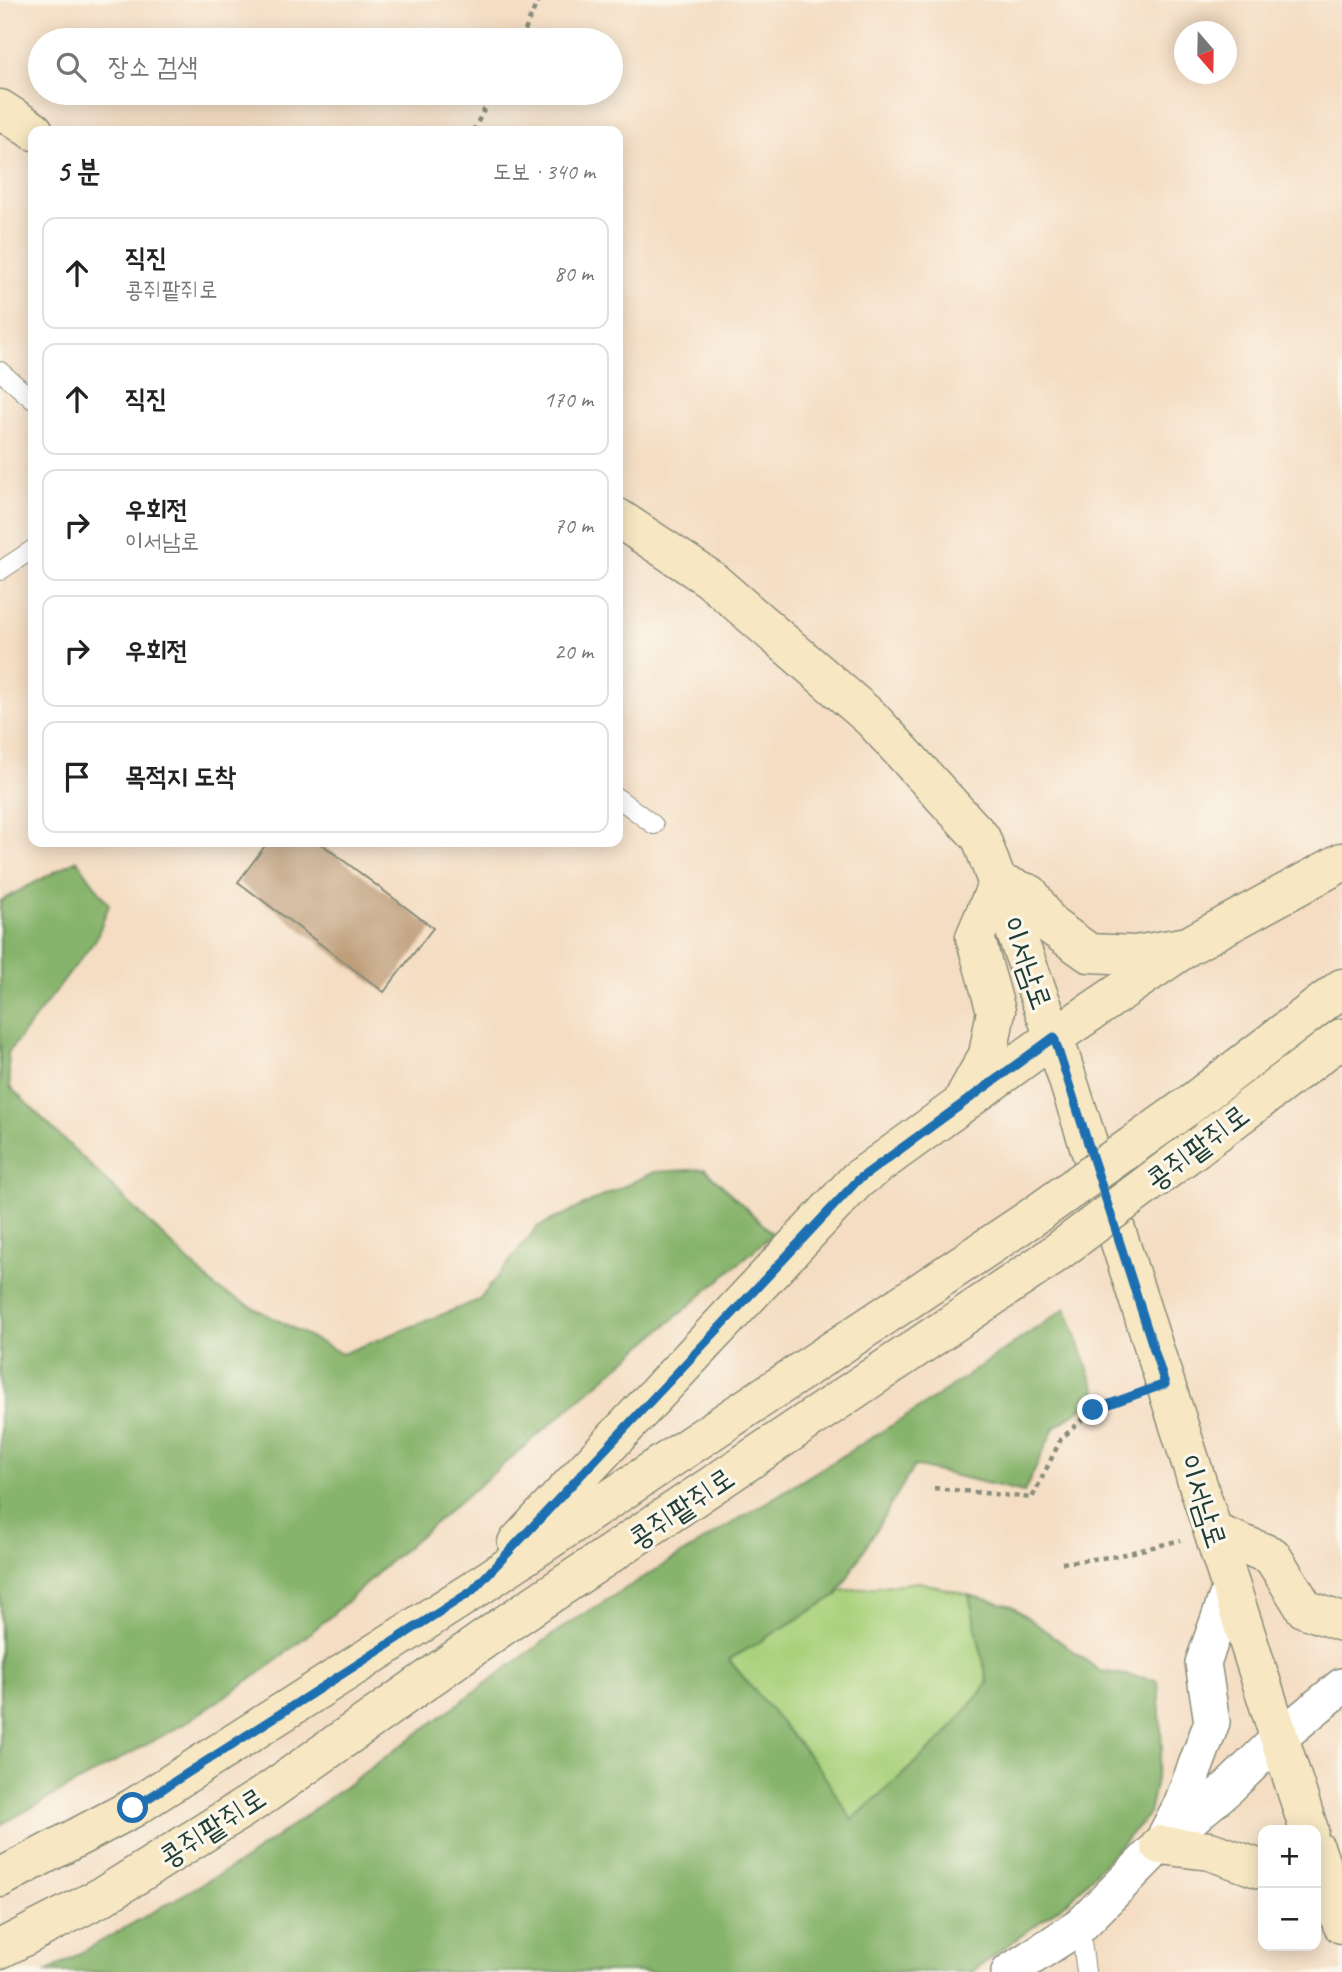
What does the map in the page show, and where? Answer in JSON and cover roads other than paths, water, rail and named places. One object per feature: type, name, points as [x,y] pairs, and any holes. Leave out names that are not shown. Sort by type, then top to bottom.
[{"type":"main road","points":[[0,109],[28,127]]},
{"type":"main road","name":"이서남로","points":[[623,521],[710,579],[871,718],[981,838],[1054,1037],[1307,1825]]},
{"type":"main road","points":[[472,1591],[858,1180],[1054,1037],[1188,946],[1342,862]]},
{"type":"main road","points":[[960,1105],[988,1055],[996,1012],[975,937],[998,883],[1030,894],[1050,925],[1089,953],[1135,955],[1188,946]]},
{"type":"main road","name":"콩쥐팥쥐로","points":[[0,1878],[133,1808],[472,1591],[1031,1218],[1185,1108],[1342,988]]},
{"type":"main road","name":"콩쥐팥쥐로","points":[[0,1949],[103,1896],[264,1795],[500,1628],[1044,1262],[1342,1038]]},
{"type":"main road","points":[[1213,1532],[1272,1556],[1305,1609],[1342,1622]]},
{"type":"main road","points":[[1160,1845],[1210,1851],[1258,1868]]},
{"type":"main road","points":[[1321,1870],[1332,1914]]},
{"type":"street","points":[[1160,1845],[1181,1805],[1212,1722],[1202,1663],[1230,1587]]},
{"type":"street","points":[[1009,1972],[1080,1926],[1160,1845],[1229,1787],[1279,1738],[1342,1686]]},
{"type":"lane","points":[[0,370],[28,395]]},
{"type":"lane","points":[[0,571],[28,552]]},
{"type":"lane","points":[[623,802],[653,825]]},
{"type":"lane","points":[[1080,1926],[1086,1972]]}]
